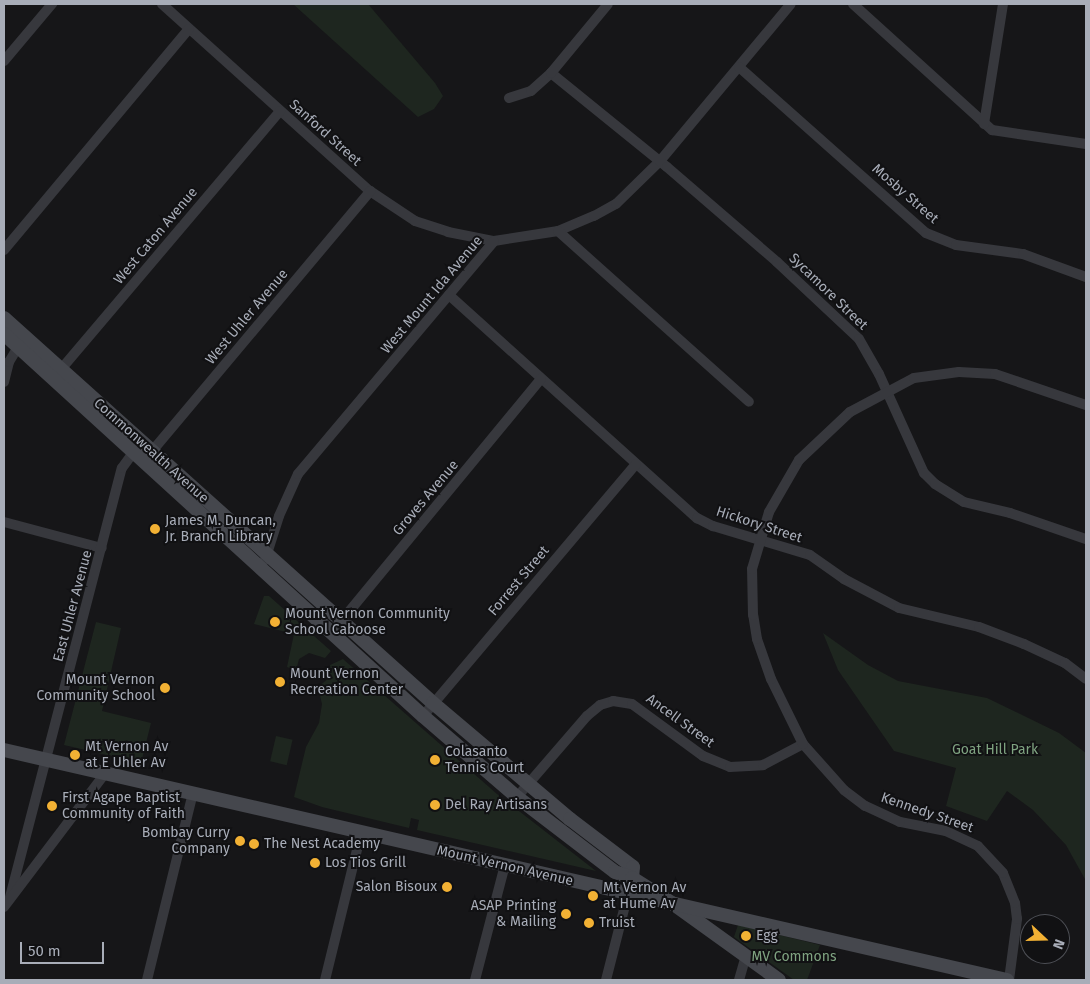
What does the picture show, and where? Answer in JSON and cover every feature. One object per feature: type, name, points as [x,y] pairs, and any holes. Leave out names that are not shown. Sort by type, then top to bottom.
[{"type":"street","points":[[4,61],[52,4]]},
{"type":"street","name":"Sanford Street","points":[[162,4],[370,191],[415,221],[448,232],[494,241]]},
{"type":"street","points":[[509,98],[531,91],[551,73],[608,4]]},
{"type":"street","name":"West Mount Ida Avenue","points":[[263,571],[267,554],[298,474],[494,241],[558,230],[594,216],[616,204],[660,161],[791,4]]},
{"type":"street","points":[[853,4],[992,130],[1086,144]]},
{"type":"street","points":[[984,124],[1003,4]]},
{"type":"street","points":[[4,250],[189,29]]},
{"type":"street","name":"Mosby Street","points":[[739,67],[926,233],[956,245],[1023,254],[1086,277]]},
{"type":"street","name":"Sycamore Street","points":[[551,73],[660,161],[777,262],[858,339],[888,395],[924,473],[946,493],[964,502],[1010,513],[1086,539]]},
{"type":"street","name":"West Caton Avenue","points":[[57,374],[280,111]]},
{"type":"street","name":"West Uhler Avenue","points":[[148,456],[370,191]]},
{"type":"street","points":[[558,230],[750,402]]},
{"type":"street","name":"Hickory Street","points":[[450,295],[697,518],[760,541],[810,555],[844,579],[899,608],[979,627],[1024,644],[1065,663],[1086,679]]},
{"type":"street","name":"Commonwealth Avenue","points":[[4,318],[21,342],[148,456],[263,571],[423,716],[517,797],[560,832],[615,872],[632,878],[675,905],[779,980]]},
{"type":"street","name":"Commonwealth Avenue","points":[[4,334],[21,342]]},
{"type":"street","points":[[4,382],[9,362],[21,342]]},
{"type":"street","name":"Kennedy Street","points":[[1008,980],[1017,920],[1011,888],[998,866],[978,846],[962,838],[946,831],[900,822],[865,806],[844,790],[803,744],[770,679],[757,638],[751,588],[752,569],[769,512],[798,460],[850,412],[888,395],[914,378],[978,372],[1008,377],[1086,405]]},
{"type":"street","name":"Groves Avenue","points":[[331,633],[541,379]]},
{"type":"street","name":"East Uhler Avenue","points":[[10,897],[122,468],[137,446]]},
{"type":"street","name":"Commonwealth Avenue","points":[[148,456],[267,554],[434,703],[570,819],[633,867],[632,878]]},
{"type":"street","name":"Forrest Street","points":[[423,716],[636,464]]},
{"type":"street","points":[[4,522],[102,548]]},
{"type":"street","name":"Ancell Street","points":[[517,797],[587,716],[600,705],[613,701],[632,704],[703,756],[730,767],[763,765],[803,744]]},
{"type":"street","name":"Mount Vernon Avenue","points":[[4,750],[1008,980]]},
{"type":"street","points":[[4,907],[106,772]]},
{"type":"street","points":[[147,980],[193,793]]},
{"type":"street","points":[[560,832],[570,819]]},
{"type":"street","points":[[325,980],[361,833]]},
{"type":"street","points":[[475,980],[505,865]]},
{"type":"street","points":[[606,980],[632,878]]},
{"type":"street","points":[[739,980],[746,956]]},
{"type":"green space","points":[[293,4],[368,4],[435,83],[443,96],[434,109],[418,117]]},
{"type":"green space","points":[[264,596],[269,596],[331,651],[325,658],[309,653],[299,659],[296,670],[287,667],[294,634],[254,624]]},
{"type":"green space","points":[[96,622],[121,628],[102,711],[151,723],[141,763],[64,745]]},
{"type":"green space","name":"Goat Hill Park","points":[[823,633],[868,665],[898,681],[987,698],[1059,733],[1086,753],[1086,881],[1066,845],[1033,810],[1007,791],[987,821],[946,806],[956,768],[894,751],[838,670]]},
{"type":"green space","points":[[343,659],[497,794],[596,871],[417,830],[419,820],[411,818],[409,828],[322,807],[294,797],[306,747],[319,723],[322,704],[318,687],[329,678],[330,665]]},
{"type":"green space","points":[[276,736],[293,740],[287,765],[270,761]]},
{"type":"green space","name":"MV Commons","points":[[738,925],[820,945],[807,980],[794,980],[734,937]]},
{"type":"place","name":"James M. Duncan, Jr. Branch Library","points":[[155,529]]},
{"type":"place","name":"Mount Vernon Community School Caboose","points":[[275,622]]},
{"type":"place","name":"Mount Vernon Recreation Center","points":[[280,682]]},
{"type":"place","name":"Mount Vernon Community School","points":[[165,688]]},
{"type":"place","name":"Mt Vernon Av at E Uhler Av","points":[[75,755]]},
{"type":"place","name":"Colasanto Tennis Court","points":[[435,760]]},
{"type":"place","name":"Del Ray Artisans","points":[[435,805]]},
{"type":"place","name":"First Agape Baptist Community of Faith","points":[[52,806]]},
{"type":"place","name":"Bombay Curry Company","points":[[240,841]]},
{"type":"place","name":"The Nest Academy","points":[[254,844]]},
{"type":"place","name":"Los Tios Grill","points":[[315,863]]},
{"type":"place","name":"Salon Bisoux","points":[[447,887]]},
{"type":"place","name":"Mt Vernon Av at Hume Av","points":[[593,896]]},
{"type":"place","name":"ASAP Printing & Mailing","points":[[566,914]]},
{"type":"place","name":"Truist","points":[[589,923]]},
{"type":"place","name":"Egg","points":[[746,936]]}]
